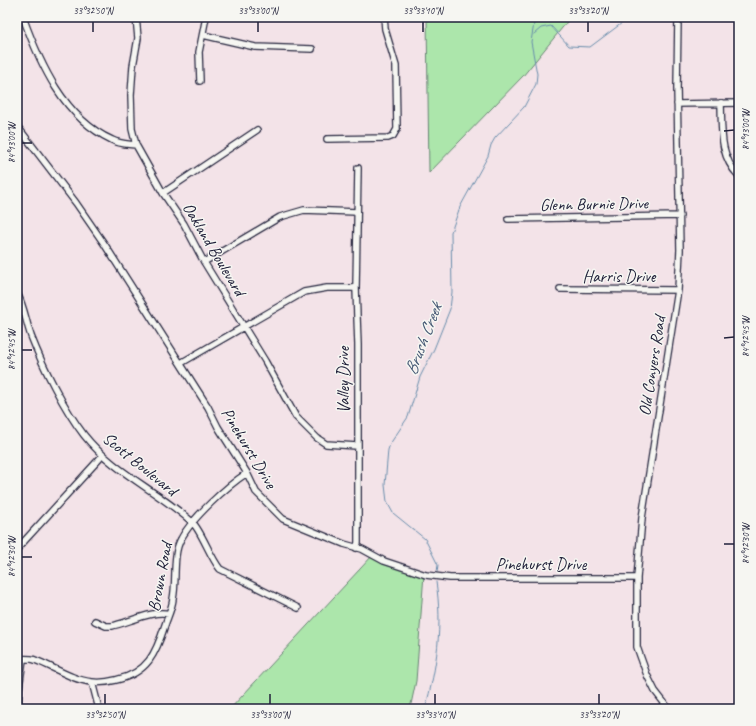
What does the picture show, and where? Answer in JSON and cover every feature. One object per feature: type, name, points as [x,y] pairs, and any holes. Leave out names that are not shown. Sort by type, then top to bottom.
[{"type":"street","points":[[23,17],[52,83],[79,116],[91,128],[113,141],[136,145]]},
{"type":"street","name":"Oakland Boulevard","points":[[136,17],[138,38],[133,66],[131,95],[132,129],[136,145],[163,193],[184,224],[204,262],[245,327],[290,408],[305,427],[326,444],[357,446]]},
{"type":"street","points":[[200,81],[199,52],[206,17]]},
{"type":"street","points":[[327,139],[388,138],[393,136],[397,129],[396,66],[385,29],[384,17]]},
{"type":"street","name":"Old Conyers Road","points":[[669,709],[655,691],[637,647],[637,578],[642,518],[678,290],[680,216],[677,104],[678,17]]},
{"type":"street","points":[[203,36],[255,47],[312,49]]},
{"type":"street","points":[[722,103],[723,151],[729,164],[739,176]]},
{"type":"street","points":[[677,104],[739,103]]},
{"type":"street","name":"Pinehurst Drive","points":[[17,126],[97,233],[181,363],[218,427],[248,473],[256,492],[283,519],[426,575],[450,578],[637,578]]},
{"type":"street","points":[[163,193],[257,130]]},
{"type":"street","name":"Valley Drive","points":[[356,548],[358,543],[358,345],[356,288],[358,168]]},
{"type":"street","points":[[204,262],[280,217],[304,210],[357,212]]},
{"type":"street","name":"Glenn Burnie Drive","points":[[508,219],[680,216]]},
{"type":"street","points":[[181,363],[310,290],[356,288]]},
{"type":"street","name":"Harris Drive","points":[[560,289],[678,290]]},
{"type":"street","name":"Scott Boulevard","points":[[17,293],[22,302],[32,338],[68,411],[83,434],[103,455],[138,483],[194,523],[213,561],[220,569],[298,608]]},
{"type":"street","points":[[17,549],[103,455]]},
{"type":"street","name":"Brown Road","points":[[20,659],[34,660],[77,679],[92,682],[107,682],[125,678],[143,668],[150,661],[154,653],[169,614],[173,599],[176,568],[175,555],[181,539],[194,523],[234,482],[248,473]]},
{"type":"street","points":[[95,621],[106,626],[112,626],[152,614],[165,612],[169,614]]},
{"type":"street","points":[[18,709],[20,659]]},
{"type":"street","points":[[92,682],[99,709]]},
{"type":"green space","points":[[427,17],[571,17],[523,76],[429,173]]},
{"type":"green space","points":[[373,555],[424,574],[416,681],[410,709],[230,709]]},
{"type":"waterway","name":"Brush Creek","points":[[437,572],[438,565],[425,539],[393,513],[387,502],[385,485],[388,450],[390,444],[408,417],[420,377],[434,349],[450,309],[452,292],[451,232],[460,207],[488,156],[495,138],[524,107],[536,84],[537,74],[531,42],[535,17]]},
{"type":"waterway","points":[[534,34],[541,28],[551,26],[569,46],[590,47],[630,17]]},
{"type":"waterway","name":"Brush Creek","points":[[425,709],[433,678],[438,646],[439,614],[436,582]]}]
